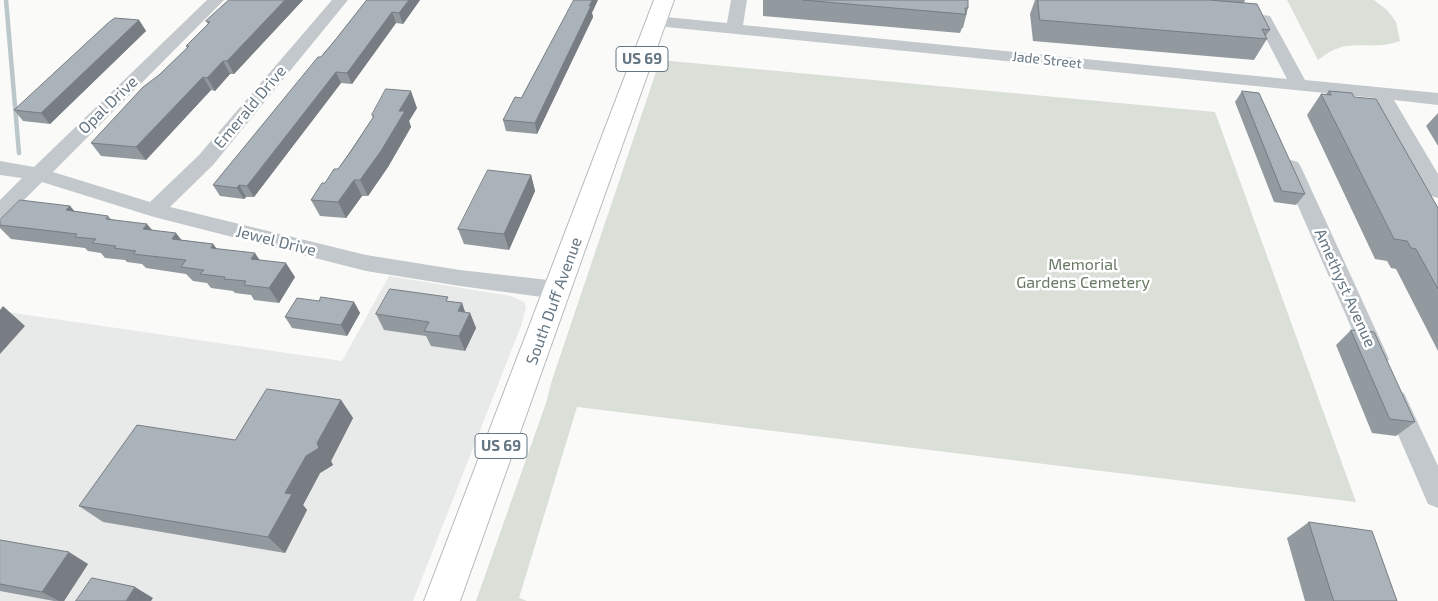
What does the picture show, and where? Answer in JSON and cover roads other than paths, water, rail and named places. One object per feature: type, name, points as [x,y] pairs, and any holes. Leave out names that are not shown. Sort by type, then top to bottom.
[{"type":"main road","name":"South Duff Avenue","points":[[442,601],[664,0]]},
{"type":"street","name":"Opal Drive","points":[[0,212],[216,0]]},
{"type":"street","name":"Emerald Drive","points":[[154,210],[206,160],[340,0]]},
{"type":"street","points":[[734,29],[739,0]]},
{"type":"street","points":[[1216,15],[1264,19],[1299,85]]},
{"type":"street","name":"Jade Street","points":[[656,22],[734,29],[1256,89],[1299,85],[1438,99]]},
{"type":"street","points":[[1381,93],[1438,191]]},
{"type":"street","name":"Amethyst Avenue","points":[[1284,152],[1438,495]]},
{"type":"street","name":"Jewel Drive","points":[[0,168],[38,174],[154,210],[366,263],[460,278],[557,290]]},
{"type":"waterway","points":[[6,0],[19,153]]},
{"type":"park label","name":"Memorial Gardens Cemetery","points":[[1083,274]]}]
